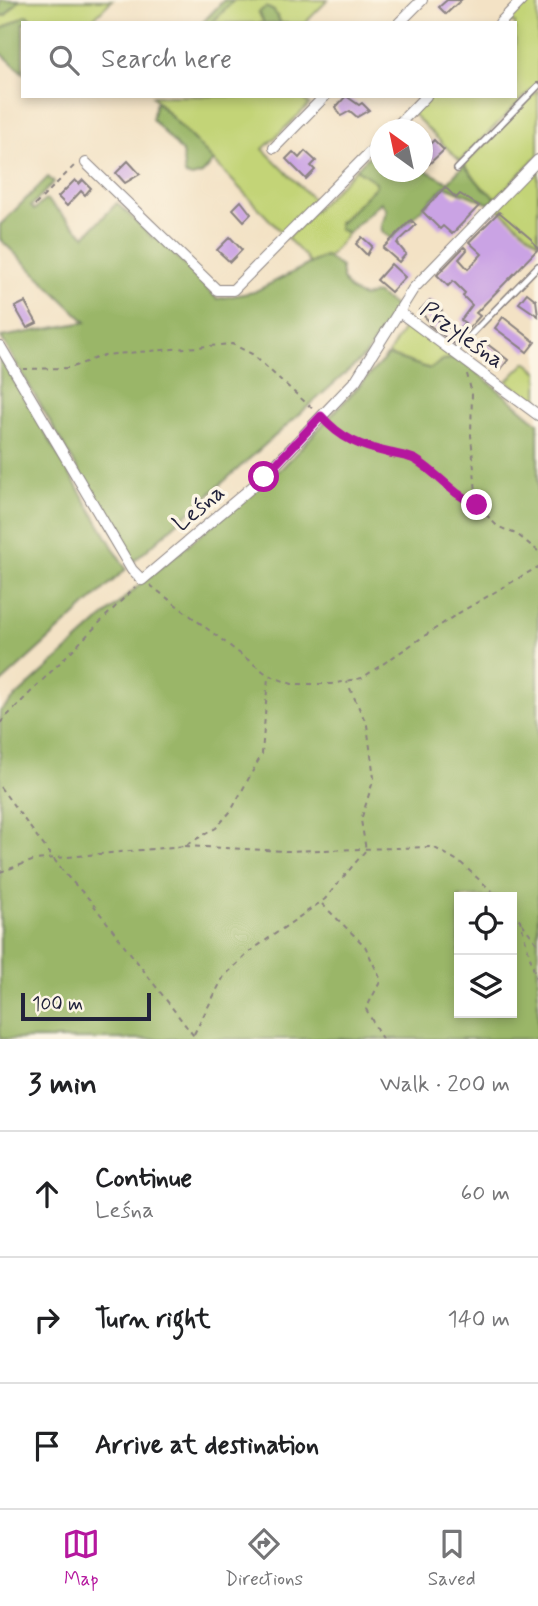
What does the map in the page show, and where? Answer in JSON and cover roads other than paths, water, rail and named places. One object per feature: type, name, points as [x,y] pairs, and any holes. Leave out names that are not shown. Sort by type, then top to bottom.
[{"type":"street","points":[[401,21],[422,0]]},
{"type":"street","points":[[502,21],[522,0]]},
{"type":"street","points":[[274,148],[323,98]]},
{"type":"street","points":[[404,119],[424,98]]},
{"type":"street","points":[[86,163],[217,290],[225,292],[233,290],[370,152]]},
{"type":"street","name":"Leśna","points":[[0,346],[132,570],[142,580],[264,477],[356,380],[398,311],[428,271],[538,160]]},
{"type":"street","name":"Przyleśna","points":[[398,311],[536,410]]},
{"type":"lane","points":[[457,169],[538,86]]},
{"type":"lane","points":[[459,354],[538,266]]}]
